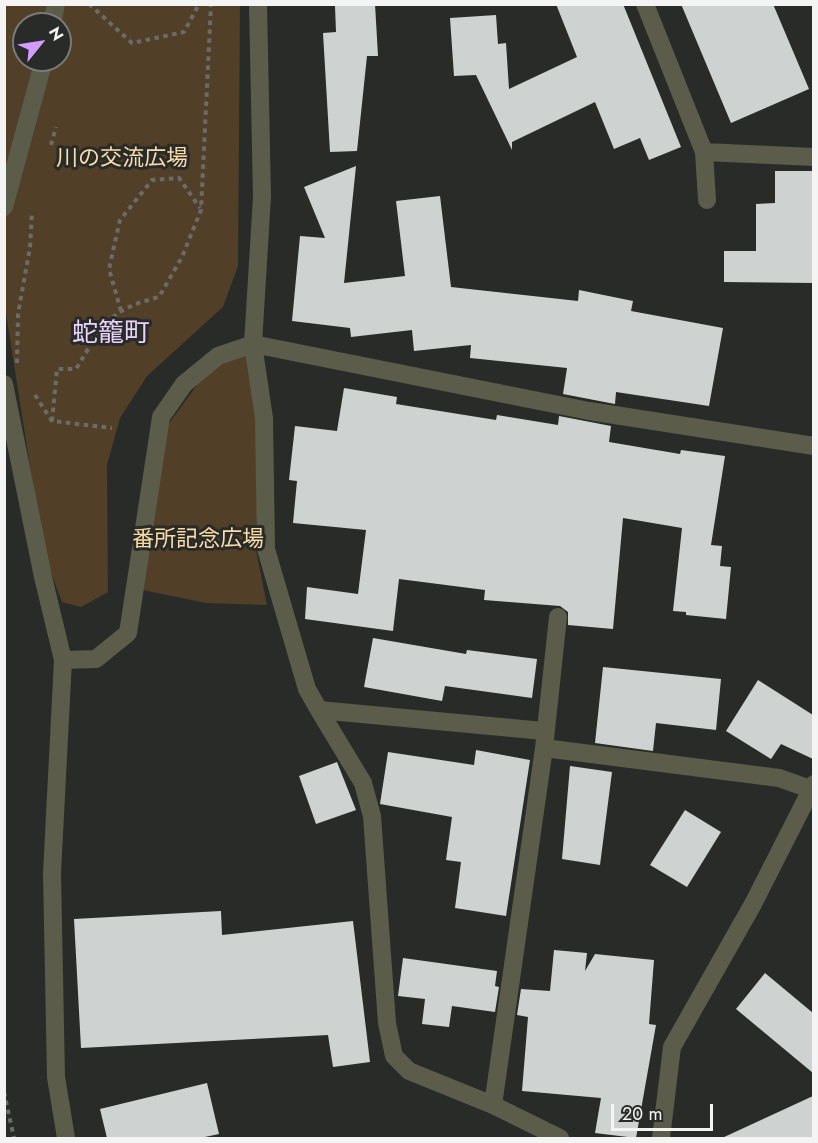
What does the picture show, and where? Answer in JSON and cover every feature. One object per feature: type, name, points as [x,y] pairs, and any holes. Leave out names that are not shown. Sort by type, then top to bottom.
[{"type":"street","points":[[258,4],[262,197],[254,344],[264,417],[266,549],[307,689],[363,783],[372,816],[387,1023],[394,1056],[409,1071],[493,1104],[560,1138]]},
{"type":"street","points":[[645,4],[704,152],[707,200]]},
{"type":"street","points":[[4,207],[41,72]]},
{"type":"street","points":[[704,152],[813,157]]},
{"type":"street","points":[[63,660],[96,659],[128,633],[161,417],[184,384],[218,356],[254,344],[589,411],[813,446]]},
{"type":"street","points":[[4,384],[43,577],[63,660],[52,873],[56,1077],[66,1138]]},
{"type":"street","points":[[493,1104],[544,740],[558,617]]},
{"type":"street","points":[[319,710],[544,740],[779,778],[812,786],[753,904],[672,1047],[662,1138]]},
{"type":"path","points":[[89,4],[132,43],[184,32],[198,4]]},
{"type":"path","points":[[52,421],[57,369],[76,369],[102,326],[128,304],[159,297],[182,257],[200,208],[211,4]]},
{"type":"path","points":[[48,152],[56,133],[56,121]]},
{"type":"path","points":[[121,310],[109,269],[120,220],[152,180],[179,178],[200,208]]},
{"type":"path","points":[[17,368],[18,314],[30,247],[33,201]]},
{"type":"path","points":[[29,386],[52,421]]},
{"type":"path","points":[[52,421],[112,428]]},
{"type":"path","points":[[4,1092],[14,1138]]},
{"type":"green space","name":"川の交流広場","points":[[4,5],[240,5],[238,266],[223,307],[147,376],[120,418],[107,465],[108,592],[81,607],[62,602],[44,555],[5,307]]},
{"type":"green space","name":"番所記念広場","points":[[253,344],[264,418],[255,545],[267,605],[206,603],[133,588],[154,444],[218,356]]},
{"type":"building","points":[[375,4],[378,56],[367,56],[357,151],[330,152],[323,33],[336,32],[335,6]]},
{"type":"building","points":[[556,4],[623,4],[681,147],[649,160],[640,138],[614,149],[595,102],[512,142],[512,150],[476,75],[454,76],[450,18],[496,15],[498,44],[506,43],[509,89],[577,57]]},
{"type":"building","points":[[681,4],[773,4],[809,89],[731,123]]},
{"type":"building","points":[[356,166],[344,283],[405,276],[396,201],[440,196],[451,287],[578,301],[579,290],[633,301],[631,311],[723,328],[709,406],[616,392],[615,404],[563,394],[567,368],[470,358],[471,345],[414,351],[412,330],[351,337],[350,328],[292,321],[300,236],[325,238],[304,187]]},
{"type":"building","points":[[775,171],[813,171],[813,283],[724,282],[724,251],[756,251],[756,204],[775,203]]},
{"type":"building","points":[[344,388],[397,397],[396,404],[496,420],[497,415],[558,425],[559,416],[611,426],[609,442],[680,454],[681,450],[725,456],[711,545],[722,546],[720,566],[731,567],[726,619],[686,615],[686,612],[673,611],[682,528],[623,518],[613,629],[568,625],[568,612],[560,606],[484,600],[485,590],[399,579],[393,631],[305,619],[307,587],[358,594],[366,530],[293,523],[297,481],[289,480],[295,426],[337,431]]},
{"type":"building","points":[[373,638],[466,654],[467,650],[537,659],[532,698],[445,686],[442,701],[364,687]]},
{"type":"building","points":[[603,667],[721,679],[716,730],[656,723],[653,751],[595,743]]},
{"type":"building","points":[[758,680],[813,715],[813,759],[781,744],[771,759],[726,731]]},
{"type":"building","points":[[476,750],[530,760],[506,916],[455,908],[461,862],[446,860],[452,817],[380,804],[388,752],[474,765]]},
{"type":"building","points":[[337,762],[356,810],[316,824],[299,776]]},
{"type":"building","points":[[570,766],[612,772],[600,865],[562,859]]},
{"type":"building","points":[[685,810],[721,832],[687,887],[650,865]]},
{"type":"building","points":[[221,911],[222,935],[353,921],[370,1062],[333,1067],[328,1035],[81,1048],[74,919]]},
{"type":"building","points":[[554,950],[587,953],[585,971],[595,954],[654,960],[649,1024],[656,1025],[636,1138],[595,1133],[601,1098],[522,1091],[528,1017],[517,1015],[521,989],[550,991]]},
{"type":"building","points":[[403,958],[497,971],[495,986],[499,987],[495,1012],[452,1006],[449,1027],[422,1024],[425,999],[398,996]]},
{"type":"building","points":[[765,973],[813,1013],[813,1073],[736,1009]]},
{"type":"building","points":[[207,1083],[219,1134],[200,1138],[107,1138],[100,1109]]},
{"type":"building","points":[[813,1096],[813,1138],[722,1138]]},
{"type":"district","name":"蛇籠町","points":[[111,335]]}]
